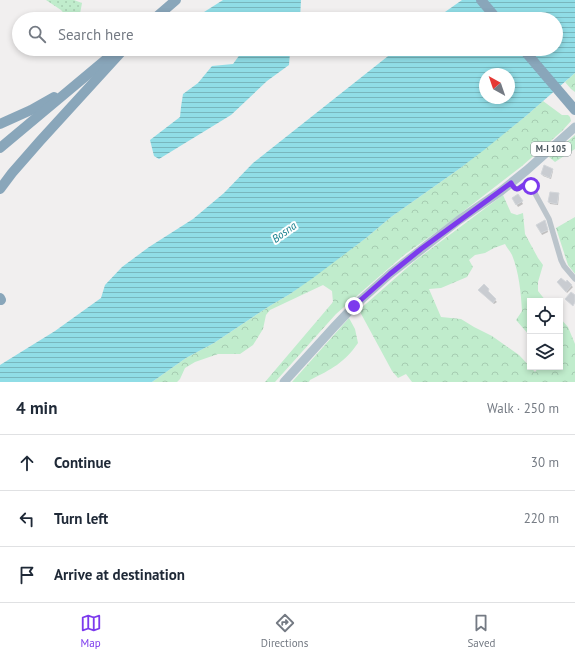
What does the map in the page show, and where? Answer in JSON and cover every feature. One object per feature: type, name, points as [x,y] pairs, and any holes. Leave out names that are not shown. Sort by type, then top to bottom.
[{"type":"highway","points":[[162,12],[176,0]]},
{"type":"highway","points":[[481,0],[491,12]]},
{"type":"highway","points":[[0,148],[109,56]]},
{"type":"highway","points":[[0,189],[40,141],[118,56]]},
{"type":"highway","points":[[529,56],[573,106]]},
{"type":"highway","points":[[0,124],[31,110],[90,72]]},
{"type":"main road","name":"M-I 105","points":[[284,382],[354,306],[390,274],[453,225],[511,183],[575,127]]},
{"type":"street","points":[[511,183],[516,189],[519,189],[526,184],[531,186],[549,219],[561,260],[575,279]]},
{"type":"green space","points":[[46,0],[74,0],[82,3],[80,12],[63,12]]},
{"type":"green space","points":[[575,73],[575,92],[565,82]]},
{"type":"green space","points":[[543,101],[562,115],[568,115],[570,117],[571,121],[562,131],[522,166],[404,255],[336,314],[275,382],[265,382],[333,302],[332,291],[323,285],[270,310],[266,315],[263,329],[253,345],[240,354],[218,354],[195,362],[185,368],[177,382],[152,382],[186,358],[214,343],[290,294],[366,238],[391,217],[459,169]]},
{"type":"green space","points":[[575,135],[575,149],[555,162],[549,157]]},
{"type":"green space","points":[[503,195],[511,213],[517,215],[523,213],[525,234],[543,265],[538,282],[538,291],[544,298],[527,298],[527,333],[516,320],[522,311],[519,283],[512,255],[505,244],[485,253],[475,255],[469,260],[473,267],[467,277],[441,288],[429,289],[441,317],[461,319],[492,336],[519,355],[527,364],[527,370],[533,370],[535,372],[537,370],[563,370],[563,321],[568,327],[575,344],[575,382],[412,382],[406,374],[398,378],[392,371],[359,310],[416,260]]},
{"type":"green space","points":[[575,217],[575,274],[568,265],[556,228]]},
{"type":"green space","points":[[349,318],[355,329],[358,343],[348,356],[337,365],[309,382],[292,382]]},
{"type":"water","points":[[223,0],[301,0],[300,12],[204,12]]},
{"type":"water","name":"Bosna","points":[[462,0],[575,0],[575,73],[484,150],[391,217],[366,238],[290,294],[214,343],[186,358],[152,382],[0,382],[0,365],[55,331],[101,298],[105,285],[122,267],[149,247],[193,219],[224,193],[253,163],[388,56],[563,56],[563,12],[445,12]]},
{"type":"water","points":[[239,56],[290,56],[289,65],[267,81],[231,115],[159,159],[154,156],[150,140],[180,117],[183,94],[198,83],[212,66],[233,64]]},
{"type":"building","points":[[544,165],[553,169],[550,178],[541,174]]},
{"type":"building","points":[[550,192],[559,193],[557,204],[548,202]]},
{"type":"building","points":[[518,194],[523,201],[516,205],[512,198]]},
{"type":"building","points":[[545,220],[548,230],[541,233],[536,225]]},
{"type":"building","points":[[561,278],[566,282],[567,280],[572,285],[566,292],[557,282]]},
{"type":"building","points":[[484,284],[489,289],[488,291],[496,299],[493,303],[478,290]]},
{"type":"building","points":[[571,292],[575,295],[575,302],[573,306],[565,299]]},
{"type":"route","points":[[354,306],[421,249],[511,183],[516,189],[519,189],[526,184],[531,186]]}]
